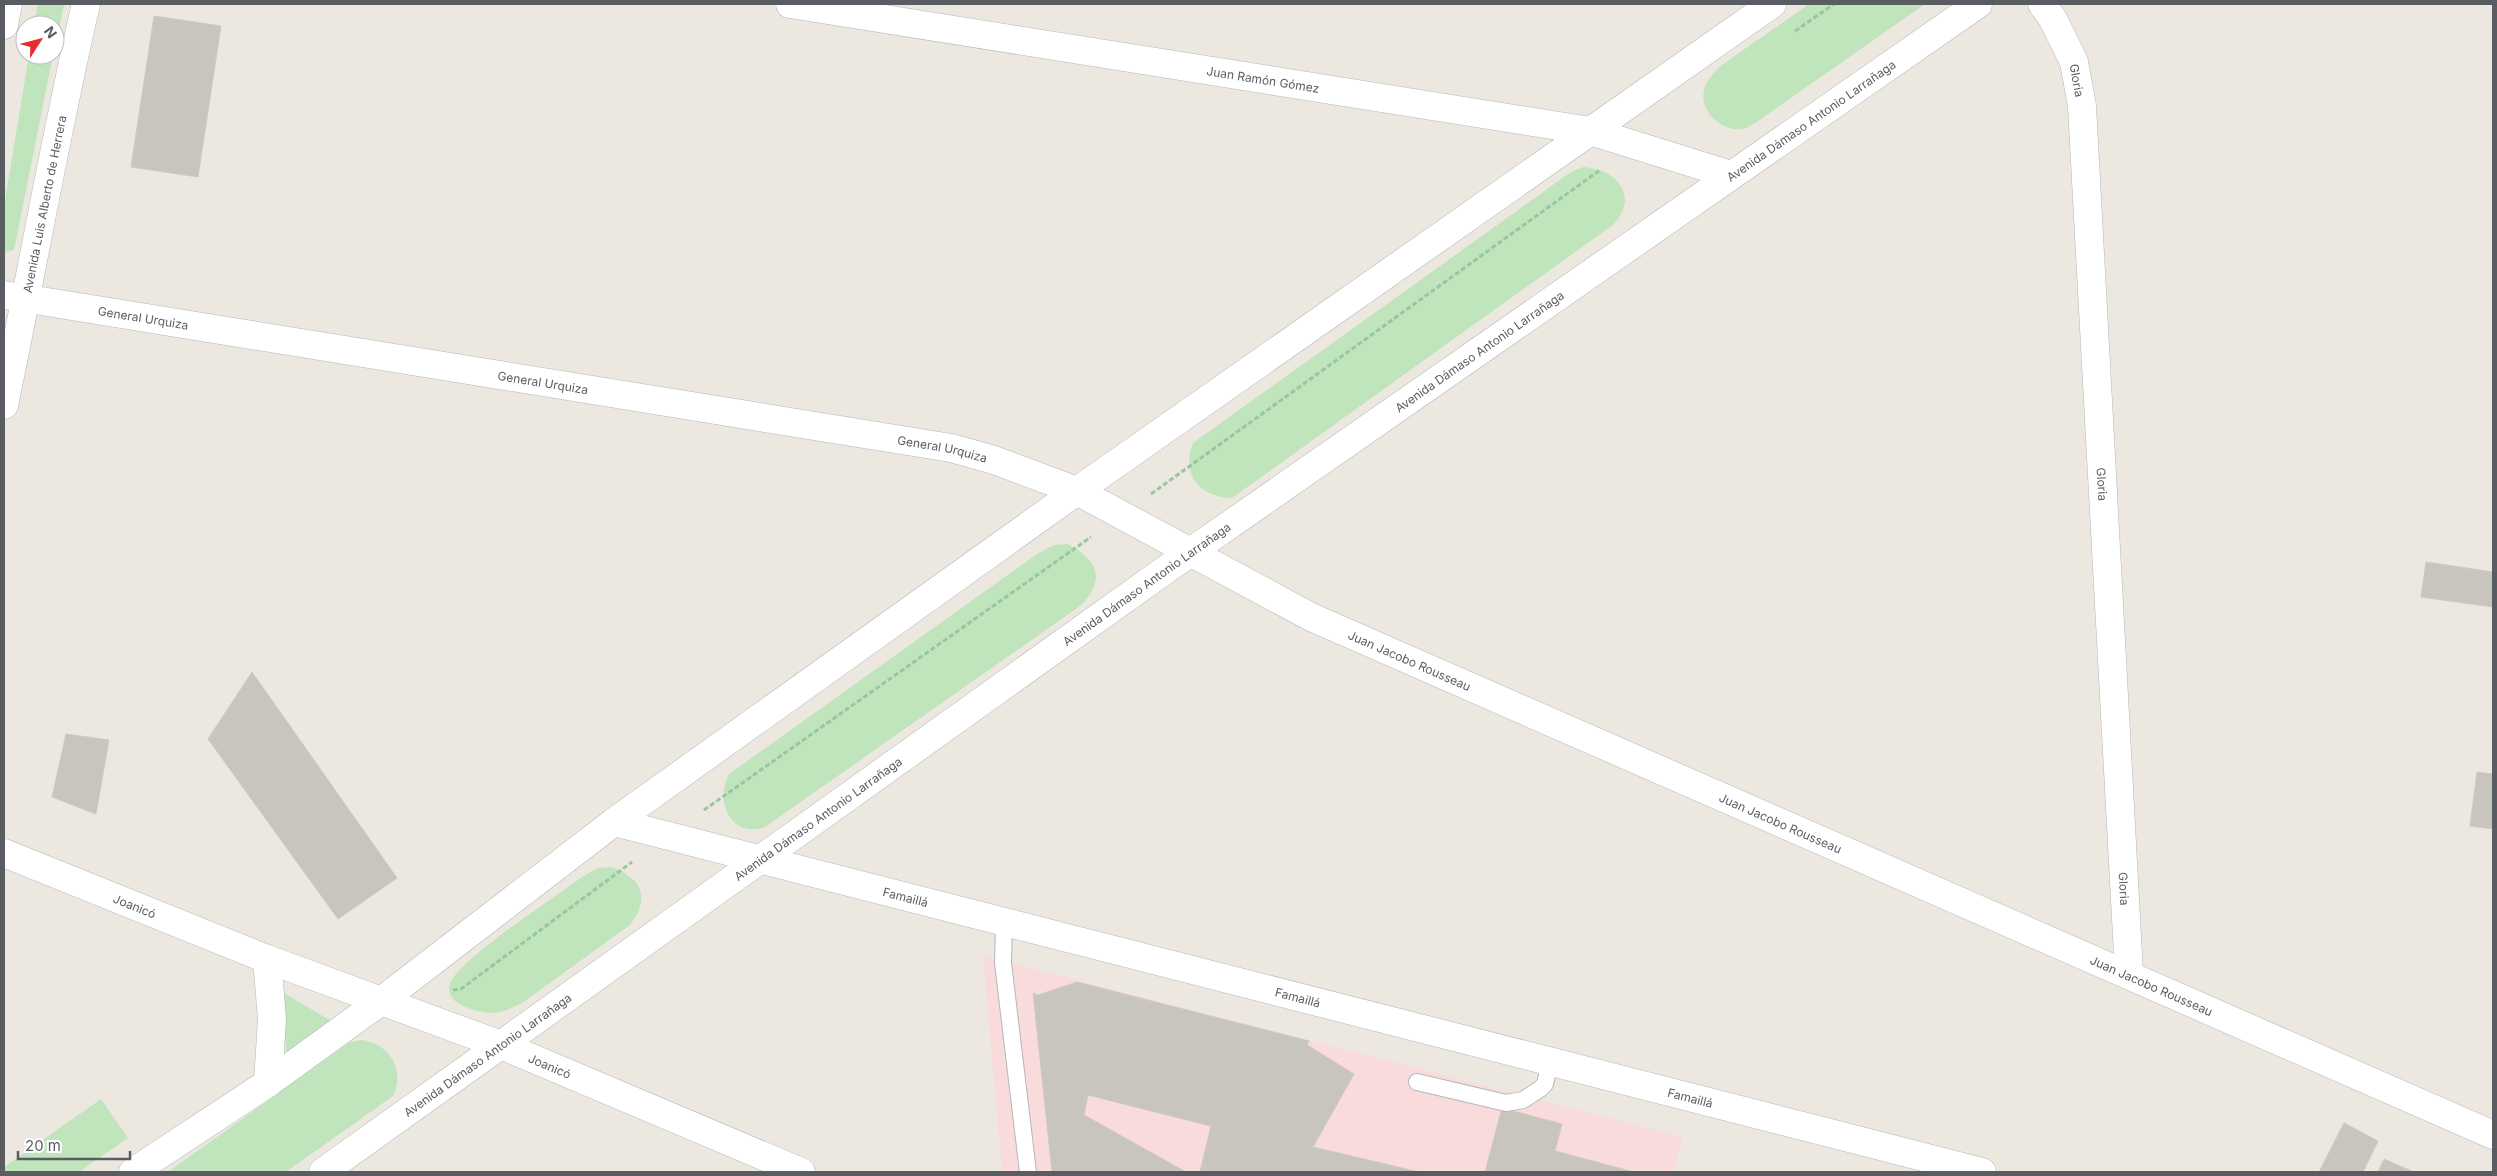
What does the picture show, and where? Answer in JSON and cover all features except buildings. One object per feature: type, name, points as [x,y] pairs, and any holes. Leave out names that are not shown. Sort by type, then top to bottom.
[{"type":"street","points":[[4,25],[8,4]]},
{"type":"street","name":"Avenida Luis Alberto de Herrera","points":[[4,405],[15,297],[86,4]]},
{"type":"street","name":"Juan Ramón Gómez","points":[[790,4],[1590,131],[1731,175]]},
{"type":"street","points":[[133,1172],[268,1083],[381,1001],[614,822],[1077,491],[1772,4]]},
{"type":"street","name":"Avenida Dámaso Antonio Larrañaga","points":[[323,1172],[1189,553],[1978,4]]},
{"type":"street","name":"Gloria","points":[[2042,4],[2053,19],[2074,62],[2082,106],[2129,974]]},
{"type":"street","name":"General Urquiza","points":[[15,297],[951,448],[994,460],[1077,491]]},
{"type":"street","name":"Juan Jacobo Rousseau","points":[[1077,491],[1311,617],[2493,1135]]},
{"type":"street","name":"Famaillá","points":[[614,822],[1982,1172]]},
{"type":"street","name":"Joanicó","points":[[4,853],[266,959],[501,1044],[801,1172]]},
{"type":"street","points":[[266,959],[272,1019],[268,1083]]},
{"type":"lane","points":[[1004,923],[1004,963],[1028,1172]]},
{"type":"lane","points":[[1416,1082],[1506,1103],[1523,1100],[1540,1089],[1545,1084],[1550,1062]]},
{"type":"shaded area","points":[[983,956],[1683,1137],[1673,1172],[1002,1172]]},
{"type":"green space","points":[[38,4],[64,4],[62,15],[36,15]]},
{"type":"green space","points":[[1809,4],[1925,4],[1747,128],[1734,129],[1719,124],[1708,112],[1703,98],[1706,84],[1710,78],[1719,67]]},
{"type":"green space","points":[[27,65],[51,65],[14,250],[4,252],[4,206]]},
{"type":"green space","points":[[1583,167],[1606,173],[1621,186],[1624,204],[1621,215],[1613,225],[1232,498],[1220,497],[1210,493],[1196,482],[1191,474],[1189,465],[1193,443],[1571,172]]},
{"type":"green space","points":[[1068,544],[1087,557],[1095,572],[1096,579],[1093,588],[1080,606],[765,827],[743,828],[735,823],[725,806],[725,785],[729,774],[1037,554],[1054,545]]},
{"type":"green space","points":[[611,867],[630,877],[640,890],[640,906],[630,925],[514,1007],[495,1013],[476,1011],[464,1007],[451,997],[450,984],[457,973],[488,945],[582,877],[598,868]]},
{"type":"green space","points":[[282,992],[333,1022],[287,1053],[279,995]]},
{"type":"green space","points":[[362,1040],[381,1047],[393,1060],[397,1077],[393,1096],[286,1172],[168,1172],[350,1042]]},
{"type":"green space","points":[[101,1099],[128,1138],[79,1172],[4,1172],[4,1167]]}]
